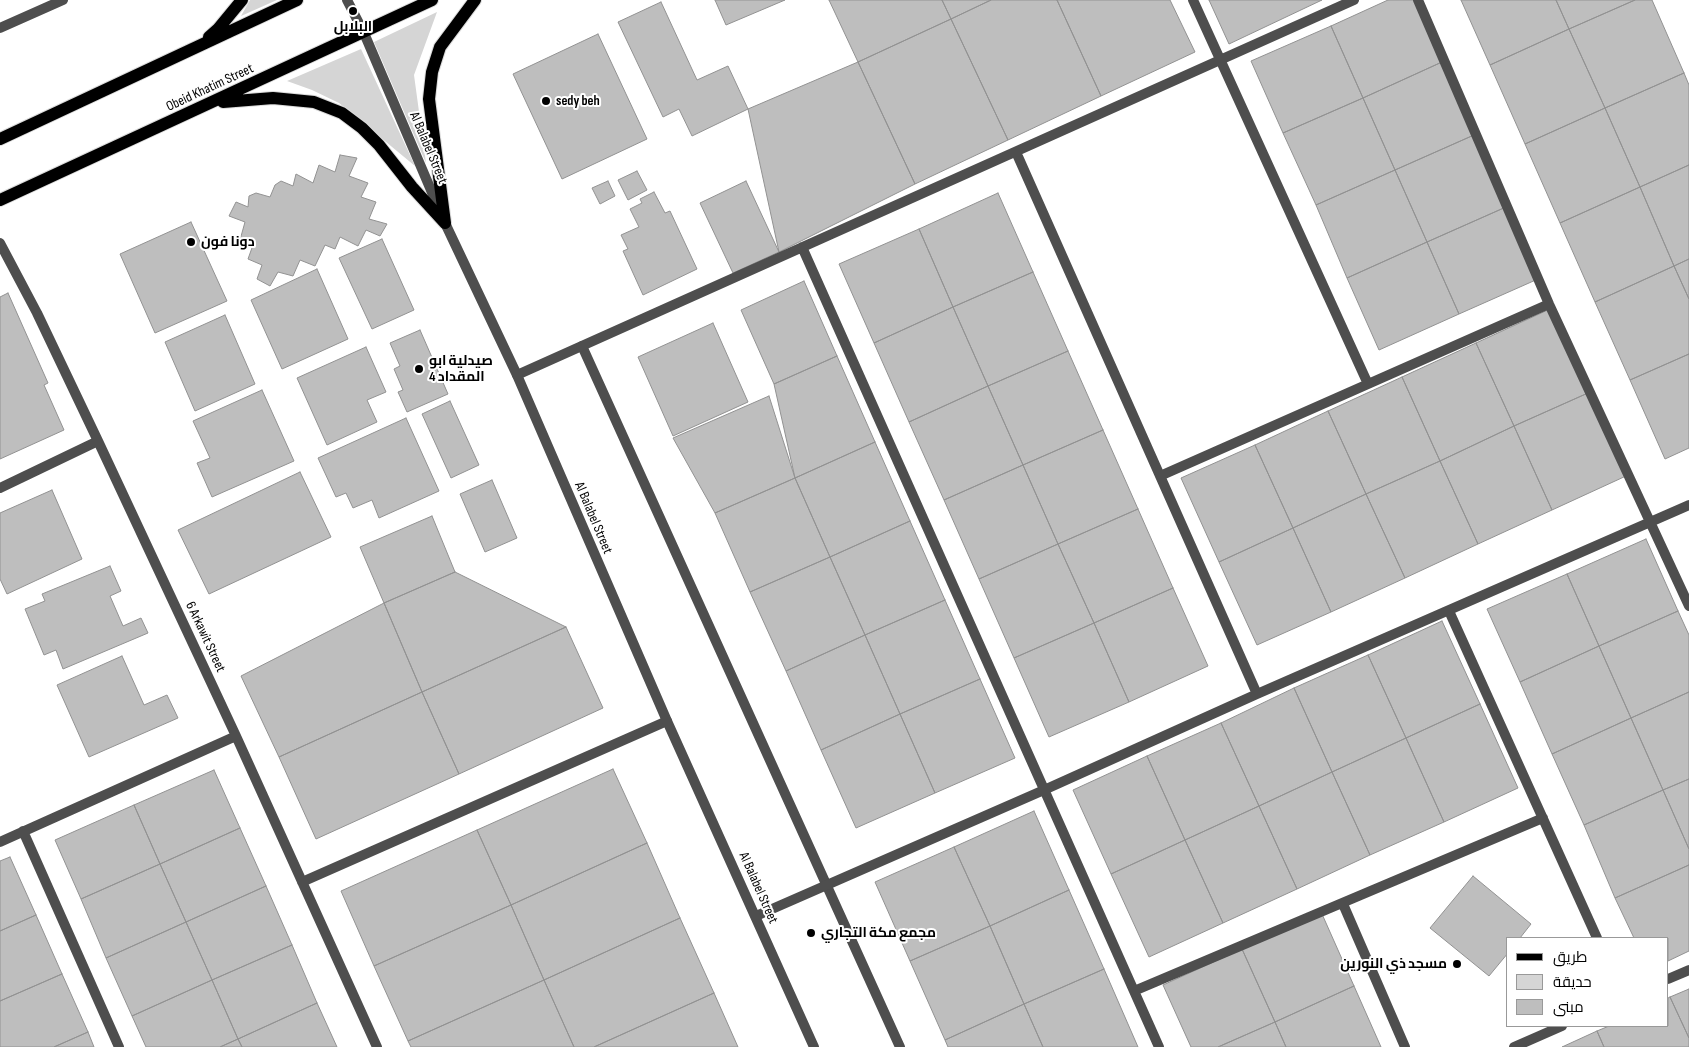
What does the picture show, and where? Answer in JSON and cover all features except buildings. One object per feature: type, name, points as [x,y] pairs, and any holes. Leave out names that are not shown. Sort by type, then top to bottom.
[{"type":"main road","points":[[193,50],[218,29],[242,0]]},
{"type":"main road","points":[[0,139],[297,0]]},
{"type":"main road","name":"Obeid Khatim Street","points":[[0,200],[214,103],[432,0]]},
{"type":"main road","points":[[445,222],[429,99],[432,72],[440,46],[475,0]]},
{"type":"main road","points":[[214,103],[273,98],[314,102],[342,113],[362,128],[379,145],[412,186],[445,222]]},
{"type":"street","points":[[0,28],[63,0]]},
{"type":"street","name":"Al Balabel Street","points":[[347,0],[364,33],[445,222],[517,375],[666,721],[814,1047]]},
{"type":"street","points":[[1192,0],[1368,384]]},
{"type":"street","points":[[517,375],[1354,0]]},
{"type":"street","points":[[1418,0],[1550,304],[1652,522],[1689,606]]},
{"type":"street","points":[[1016,152],[1257,694]]},
{"type":"street","name":"6 Arkawit Street","points":[[0,243],[37,313],[98,441],[236,736],[377,1047]]},
{"type":"street","points":[[802,247],[1159,1047]]},
{"type":"street","points":[[1160,476],[1550,304]]},
{"type":"street","points":[[582,346],[900,1047]]},
{"type":"street","points":[[0,488],[98,441]]},
{"type":"street","points":[[756,916],[1689,505]]},
{"type":"street","points":[[1448,611],[1597,937]]},
{"type":"street","points":[[302,882],[666,721]]},
{"type":"street","points":[[0,842],[236,736]]},
{"type":"street","points":[[1134,991],[1543,818]]},
{"type":"street","points":[[23,831],[119,1047]]},
{"type":"street","points":[[1343,904],[1405,1047]]},
{"type":"street","points":[[1669,979],[1689,970]]},
{"type":"street","points":[[1514,1047],[1560,1027]]},
{"type":"green space","points":[[250,0],[277,0],[241,16]]},
{"type":"green space","points":[[437,12],[414,75],[426,163],[374,42]]},
{"type":"green space","points":[[361,49],[415,166],[339,103],[287,81]]},
{"type":"place","name":"البلابل","points":[[353,11]]},
{"type":"place","name":"sedy beh","points":[[546,101]]},
{"type":"place","name":"دونا فون","points":[[191,242]]},
{"type":"place","name":"صيدلية ابو المقداد 4","points":[[419,369]]},
{"type":"place","name":"مجمع مكة التجاري","points":[[811,933]]},
{"type":"place","name":"مسجد ذي النورين","points":[[1457,964]]}]
